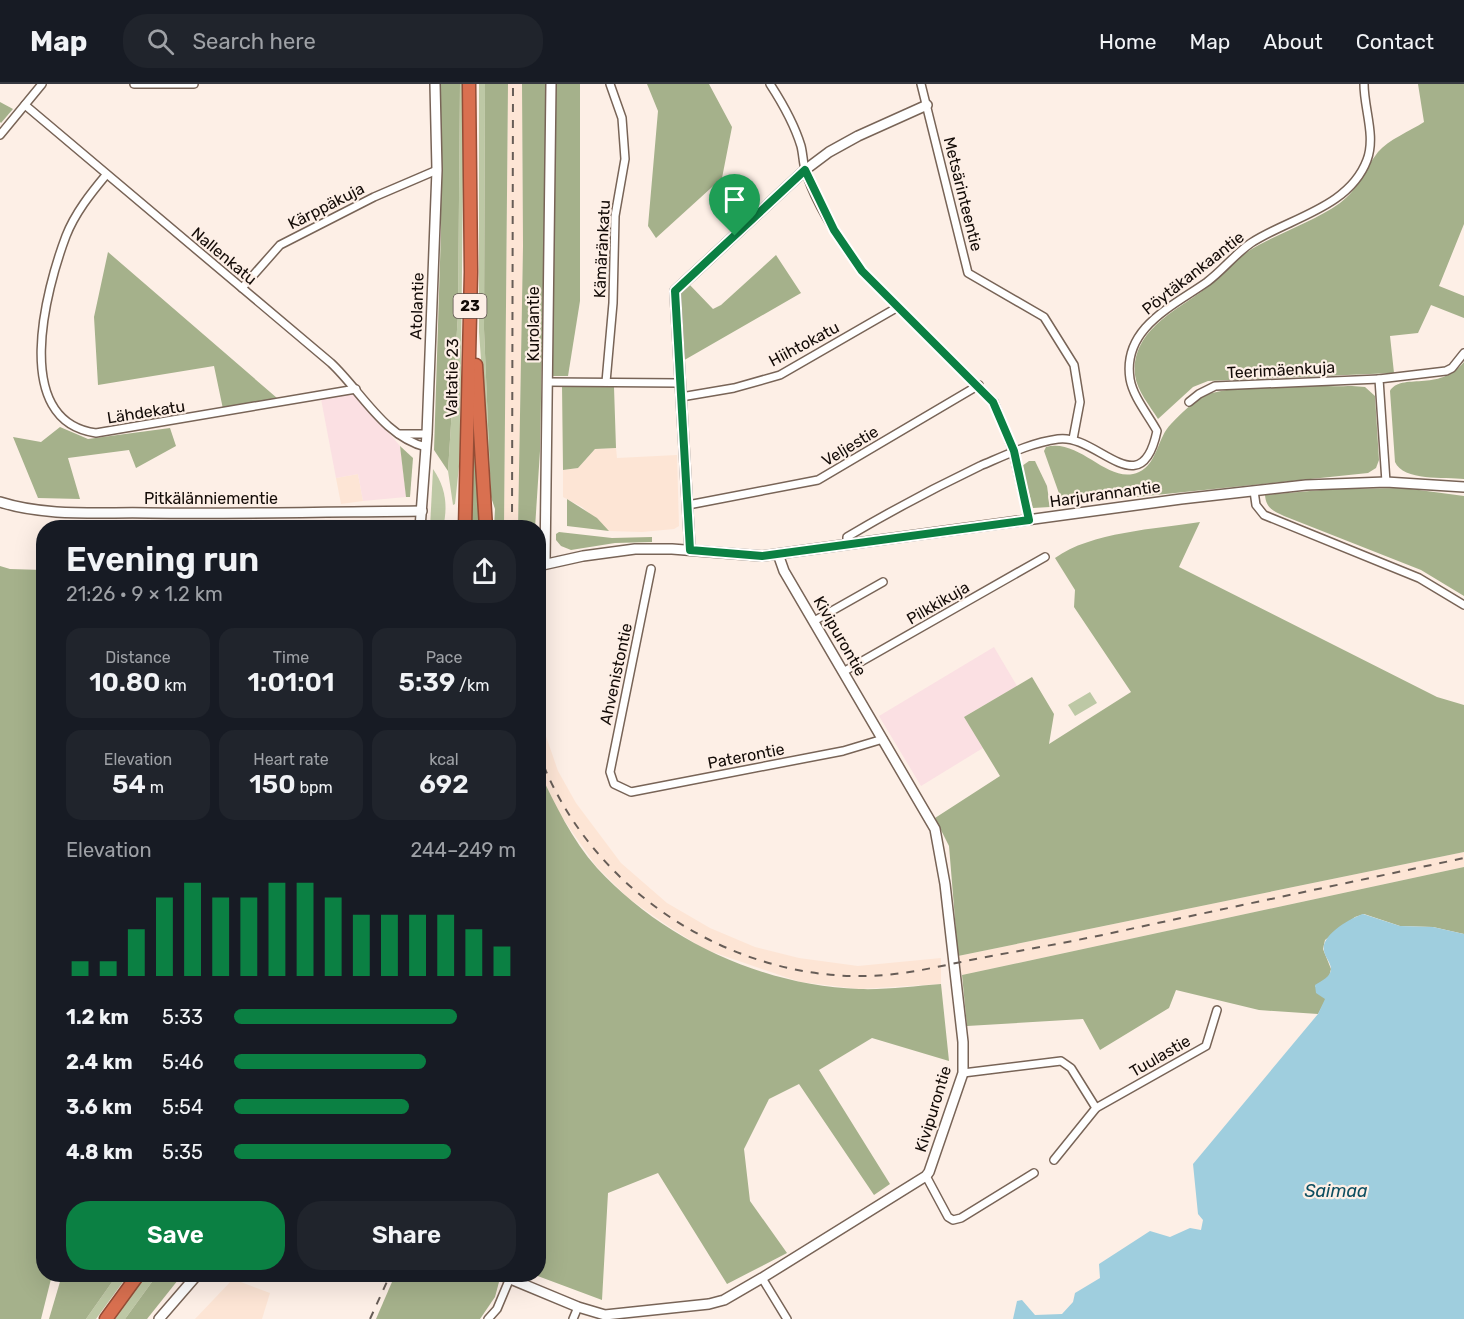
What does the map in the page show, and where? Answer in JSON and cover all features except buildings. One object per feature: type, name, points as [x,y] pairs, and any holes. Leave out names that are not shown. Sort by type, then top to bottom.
[{"type":"highway","name":"Valtatie 23","points":[[465,520],[471,272],[469,84]]},
{"type":"highway","points":[[471,272],[486,520]]},
{"type":"highway","points":[[106,1319],[133,1282]]},
{"type":"street","points":[[0,135],[42,84]]},
{"type":"street","points":[[134,84],[194,84]]},
{"type":"street","name":"Atolantie","points":[[421,520],[427,434],[437,170],[435,84]]},
{"type":"street","name":"Kurolantie","points":[[543,520],[551,84]]},
{"type":"street","name":"Kämäränkatu","points":[[606,382],[613,303],[615,216],[625,159],[622,118],[610,84]]},
{"type":"street","points":[[770,84],[790,115],[801,148],[805,170],[834,230],[851,256],[898,307],[979,385],[993,402],[1014,451],[1029,520]]},
{"type":"street","name":"Metsärinteentie","points":[[921,84],[968,273],[1044,317],[1074,365],[1080,402],[1072,439]]},
{"type":"street","name":"Pöytäkankaantie","points":[[1072,439],[1133,467],[1141,464],[1149,456],[1158,431],[1130,380],[1132,351],[1141,333],[1156,315],[1206,282],[1252,243],[1333,200],[1352,185],[1367,160],[1371,143],[1364,84]]},
{"type":"street","name":"Nallenkatu","points":[[25,105],[331,363],[375,413],[406,440],[426,447]]},
{"type":"street","points":[[690,550],[675,291],[805,170],[858,136],[927,105]]},
{"type":"street","name":"Kärppäkuja","points":[[242,288],[280,245],[374,197],[437,170]]},
{"type":"street","name":"Lähdekatu","points":[[106,175],[86,200],[67,234],[49,296],[40,344],[47,395],[58,413],[85,432],[96,433],[356,389]]},
{"type":"street","name":"Hiihtokatu","points":[[681,397],[734,388],[780,375],[898,307]]},
{"type":"street","name":"Teerimäenkuja","points":[[1189,402],[1215,386],[1379,379],[1446,371],[1452,368],[1464,353]]},
{"type":"street","points":[[1379,379],[1386,482]]},
{"type":"street","points":[[547,382],[679,383]]},
{"type":"street","name":"Veljestie","points":[[688,505],[818,480],[979,385]]},
{"type":"street","points":[[399,434],[427,434]]},
{"type":"street","points":[[847,544],[847,537],[916,496],[1014,451],[1046,441],[1072,439]]},
{"type":"street","name":"Harjurannantie","points":[[546,564],[635,549],[690,550],[741,555],[778,554],[1306,485],[1386,482],[1464,487]]},
{"type":"street","points":[[1254,491],[1256,505],[1264,515],[1419,578],[1464,605]]},
{"type":"street","name":"Pitkälänniementie","points":[[0,502],[27,510],[112,513],[302,514],[422,511]]},
{"type":"street","name":"Kivipurontie","points":[[518,1282],[578,1307],[605,1315],[709,1304],[724,1299],[762,1278],[926,1176],[963,1073],[963,1042],[939,841],[931,820],[784,572],[778,554]]},
{"type":"street","name":"Pilkkikuja","points":[[843,672],[1045,557]]},
{"type":"street","name":"Ahvenistontie","points":[[614,784],[610,772],[651,569]]},
{"type":"street","points":[[814,621],[883,582]]},
{"type":"street","name":"Paterontie","points":[[614,784],[631,792],[843,751],[883,739]]},
{"type":"street","name":"Tuulastie","points":[[1054,1160],[1096,1108],[1206,1046],[1217,1011]]},
{"type":"street","points":[[963,1073],[1061,1061],[1071,1068],[1096,1108]]},
{"type":"street","points":[[926,1176],[948,1217],[953,1220],[961,1218],[1034,1173]]},
{"type":"street","points":[[762,1278],[787,1319]]},
{"type":"street","points":[[159,1319],[191,1282]]},
{"type":"street","points":[[488,1319],[497,1308],[505,1282]]},
{"type":"street","points":[[573,1319],[578,1307]]},
{"type":"shaded area","points":[[508,84],[522,84],[523,246],[518,520],[504,520]]},
{"type":"shaded area","points":[[355,394],[400,446],[406,497],[363,501],[358,474],[336,478],[321,399]]},
{"type":"shaded area","points":[[616,448],[617,458],[677,455],[679,526],[674,529],[642,532],[609,531],[582,507],[563,497],[563,470],[578,468],[595,449]]},
{"type":"shaded area","points":[[358,474],[363,501],[341,504],[336,478]]},
{"type":"shaded area","points":[[994,647],[1017,686],[964,717],[983,748],[921,786],[879,716]]},
{"type":"shaded area","points":[[546,736],[558,771],[576,803],[621,863],[667,903],[710,928],[755,947],[799,958],[858,966],[941,958],[941,984],[859,989],[800,982],[704,949],[628,898],[596,866],[559,813],[546,786]]},
{"type":"shaded area","points":[[1464,852],[1464,867],[962,975],[958,956]]},
{"type":"shaded area","points":[[230,1282],[241,1282],[270,1293],[262,1319],[195,1319]]},
{"type":"green space","points":[[440,84],[460,84],[458,314],[448,471],[434,450],[441,231]]},
{"type":"green space","points":[[460,84],[464,84],[460,457],[455,504],[453,505],[448,471],[458,314]]},
{"type":"green space","points":[[479,84],[485,84],[484,329],[491,497],[479,332]]},
{"type":"green space","points":[[485,84],[508,84],[504,520],[494,520],[495,509],[491,497],[484,329]]},
{"type":"green space","points":[[522,84],[547,84],[540,451],[536,520],[518,520],[523,246]]},
{"type":"green space","points":[[553,84],[580,84],[580,301],[568,376],[552,376],[550,91]]},
{"type":"green space","points":[[647,84],[709,84],[732,127],[722,178],[656,238],[648,226],[658,111]]},
{"type":"green space","points":[[1418,84],[1464,84],[1464,224],[1439,286],[1464,296],[1464,318],[1431,305],[1418,333],[1390,336],[1394,373],[1208,381],[1193,387],[1158,419],[1141,393],[1135,375],[1136,359],[1141,344],[1149,332],[1160,321],[1210,285],[1247,252],[1318,216],[1347,198],[1382,148],[1424,122]]},
{"type":"green space","points":[[0,102],[13,109],[1,123],[0,122]]},
{"type":"green space","points":[[108,252],[277,398],[223,409],[214,366],[98,385],[94,317]]},
{"type":"green space","points":[[776,255],[801,293],[681,362],[678,293],[688,283],[713,309],[721,305]]},
{"type":"green space","points":[[1464,362],[1464,479],[1425,477],[1406,472],[1395,462],[1390,391],[1403,383],[1443,377]]},
{"type":"green space","points":[[562,385],[614,387],[616,448],[595,449],[578,468],[563,470]]},
{"type":"green space","points":[[1256,387],[1365,387],[1375,396],[1379,460],[1376,468],[1368,473],[1078,503],[1061,499],[1044,451],[1046,447],[1059,446],[1071,449],[1105,468],[1128,475],[1139,472],[1150,463],[1166,430],[1192,404],[1206,395]]},
{"type":"green space","points":[[60,427],[88,439],[170,428],[176,446],[136,468],[129,450],[68,458],[80,499],[38,498],[13,437],[41,442]]},
{"type":"green space","points":[[400,446],[413,458],[410,497],[406,497]]},
{"type":"green space","points":[[477,449],[481,520],[470,520],[472,450]]},
{"type":"green space","points":[[1029,461],[1035,461],[1047,486],[1050,507],[1033,508],[1022,466]]},
{"type":"green space","points":[[433,469],[441,483],[445,497],[445,512],[444,520],[430,520]]},
{"type":"green space","points":[[1404,488],[1464,496],[1464,596],[1421,570],[1284,516],[1269,506],[1265,495],[1333,489]]},
{"type":"green space","points":[[567,499],[597,518],[609,531],[567,526]]},
{"type":"green space","points":[[1200,522],[1179,567],[1437,697],[1464,705],[1464,852],[958,956],[949,846],[935,818],[1000,776],[964,717],[1032,677],[1054,714],[1049,744],[1131,692],[1074,607],[1075,590],[1055,558],[1070,549],[1105,537]]},
{"type":"green space","points":[[559,532],[612,538],[652,537],[652,542],[615,543],[571,550],[561,546],[556,540],[556,534]]},
{"type":"green space","points":[[0,566],[10,569],[36,570],[36,1282],[50,1282],[41,1319],[0,1319]]},
{"type":"green space","points":[[1090,692],[1097,703],[1075,716],[1068,705]]},
{"type":"green space","points":[[546,785],[572,834],[597,868],[652,916],[683,937],[716,954],[787,979],[823,986],[869,989],[941,984],[949,1061],[872,1038],[819,1070],[890,1184],[874,1195],[799,1084],[769,1099],[744,1149],[750,1201],[787,1253],[727,1284],[658,1173],[608,1193],[602,1300],[546,1279]]},
{"type":"green space","points":[[1464,867],[1464,934],[1433,927],[1400,926],[1364,914],[1355,917],[1325,940],[1323,949],[1331,969],[1329,977],[1315,986],[1326,999],[1318,1014],[1259,1010],[1176,990],[1169,1008],[1100,1050],[1083,1019],[967,1026],[962,975]]},
{"type":"green space","points":[[60,1282],[112,1282],[86,1319],[49,1319]]},
{"type":"green space","points":[[112,1282],[123,1282],[96,1319],[86,1319]]},
{"type":"green space","points":[[140,1282],[152,1282],[125,1319],[112,1319]]},
{"type":"green space","points":[[152,1282],[176,1282],[147,1319],[125,1319]]},
{"type":"green space","points":[[392,1282],[499,1282],[495,1297],[480,1319],[376,1319]]},
{"type":"water","name":"Saimaa","points":[[1363,914],[1400,926],[1433,927],[1464,934],[1464,1319],[1013,1319],[1017,1301],[1022,1300],[1035,1315],[1062,1314],[1073,1302],[1075,1293],[1100,1278],[1099,1264],[1150,1231],[1170,1237],[1190,1228],[1201,1230],[1203,1220],[1198,1214],[1193,1164],[1318,1014],[1325,999],[1316,993],[1315,985],[1328,977],[1331,972],[1324,945],[1331,933],[1351,919]]},
{"type":"railway","points":[[512,520],[513,84]]},
{"type":"railway","points":[[546,769],[560,800],[590,844],[626,883],[668,916],[714,942],[764,962],[816,973],[869,976],[897,974],[1100,936],[1464,858]]},
{"type":"railway","points":[[370,1319],[387,1282]]},
{"type":"route","points":[[805,170],[834,230],[862,271],[979,385],[993,402],[1014,451],[1029,520],[762,556],[690,550],[675,291],[735,236],[805,170]]}]
